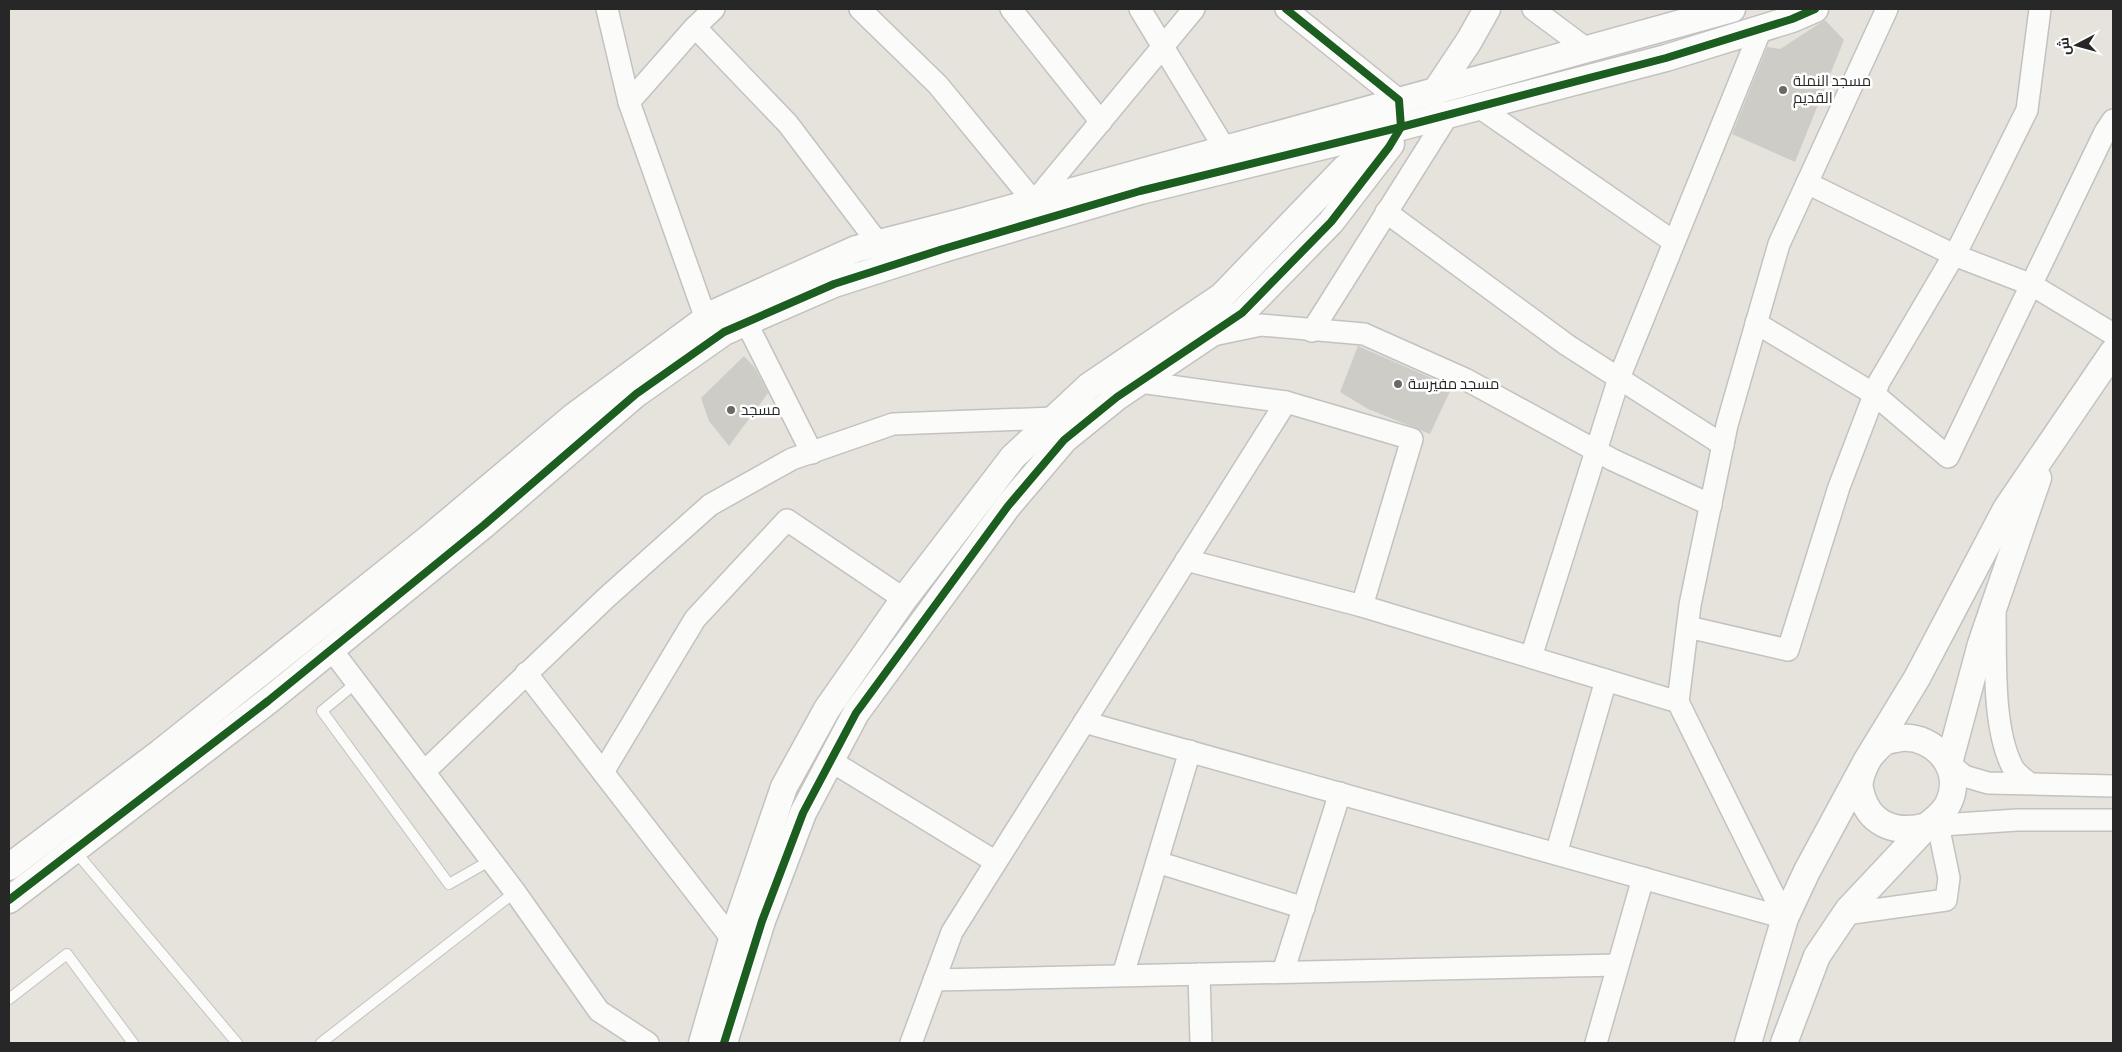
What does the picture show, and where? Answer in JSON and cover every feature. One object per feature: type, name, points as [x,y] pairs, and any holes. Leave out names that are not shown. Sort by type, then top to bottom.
[{"type":"street","points":[[607,9],[629,102],[706,319]]},
{"type":"street","points":[[629,102],[695,27],[714,9]]},
{"type":"street","points":[[860,9],[938,85],[1034,202]]},
{"type":"street","points":[[1011,9],[1101,122]]},
{"type":"street","points":[[1140,9],[1164,45],[1225,149]]},
{"type":"street","points":[[1034,202],[1194,9]]},
{"type":"street","points":[[1286,9],[1399,100],[1402,127]]},
{"type":"street","points":[[724,1043],[762,922],[802,813],[856,713],[1008,506],[1064,440],[1140,382],[1242,313],[1331,222],[1402,127],[1438,89],[1486,9]]},
{"type":"street","points":[[1533,9],[1588,50]]},
{"type":"street","points":[[9,900],[268,701],[484,525],[636,394],[724,332],[834,284],[943,249],[1140,191],[1402,127],[1666,58],[1762,29],[1816,9]]},
{"type":"street","points":[[1785,918],[1678,702],[1688,627],[1723,445],[1779,244],[1887,9]]},
{"type":"street","points":[[1688,627],[1788,650],[1839,487],[1879,382],[1954,255],[2026,110],[2040,9]]},
{"type":"street","points":[[9,867],[161,752],[428,539],[573,416],[714,313],[856,249],[1034,202],[1438,89],[1588,50],[1724,10]]},
{"type":"street","points":[[695,27],[788,124],[878,243]]},
{"type":"street","points":[[1531,657],[1619,378],[1762,29]]},
{"type":"street","points":[[1479,107],[1674,242]]},
{"type":"street","points":[[1312,331],[1448,115]]},
{"type":"street","points":[[1756,323],[1874,394],[1948,457],[2105,132],[2113,120]]},
{"type":"street","points":[[702,1043],[732,939],[784,787],[827,708],[904,598],[1013,457],[1054,418],[1089,386],[1222,296],[1345,168],[1402,127]]},
{"type":"street","points":[[1807,183],[1954,255],[2032,284],[2113,334]]},
{"type":"street","points":[[1386,212],[1567,344],[1723,445]]},
{"type":"street","points":[[746,322],[812,452]]},
{"type":"street","points":[[1208,336],[1261,326],[1364,334],[1465,379],[1596,451],[1711,505]]},
{"type":"street","points":[[1748,1043],[1785,918],[1807,871],[1867,760],[1913,685],[2006,509],[2113,352]]},
{"type":"street","points":[[1140,382],[1286,402],[1412,439],[1362,606]]},
{"type":"street","points":[[911,1043],[952,932],[1286,402]]},
{"type":"street","points":[[424,772],[606,598],[710,505],[792,459],[893,424],[1054,418]]},
{"type":"street","points":[[1784,1043],[1817,956],[1844,914],[1932,825],[1948,803],[1952,787],[1949,763],[1981,644],[2050,444]]},
{"type":"street","points":[[603,772],[695,619],[787,520],[904,598]]},
{"type":"street","points":[[1186,560],[1362,606],[1678,702]]},
{"type":"street","points":[[1995,603],[1997,693],[2003,738],[2012,767],[2029,782]]},
{"type":"street","points":[[331,649],[515,892],[599,1010],[648,1043]]},
{"type":"street","points":[[526,673],[732,939]]},
{"type":"street","points":[[1556,854],[1606,680]]},
{"type":"street","points":[[1084,722],[1785,918]]},
{"type":"street","points":[[2113,786],[2029,782],[1988,783],[1964,776],[1934,747],[1922,740],[1909,738],[1883,743],[1867,760],[1860,786],[1863,799],[1870,813],[1882,823],[1896,829],[1912,830],[1932,825],[2017,820],[2113,820]]},
{"type":"street","points":[[1123,976],[1190,751]]},
{"type":"street","points":[[831,760],[996,862]]},
{"type":"street","points":[[1284,972],[1340,794]]},
{"type":"street","points":[[1844,914],[1946,900],[1949,878],[1932,825]]},
{"type":"street","points":[[1157,862],[1304,908]]},
{"type":"street","points":[[1596,1043],[1643,878]]},
{"type":"street","points":[[934,980],[1618,964]]},
{"type":"street","points":[[1199,974],[1201,1043]]},
{"type":"lane","points":[[356,683],[322,711],[449,884],[491,860]]},
{"type":"lane","points":[[74,850],[236,1043]]},
{"type":"lane","points":[[320,1043],[515,892]]},
{"type":"lane","points":[[9,999],[68,954],[133,1043]]},
{"type":"building","name":"مسجد النملة القديم","points":[[1825,20],[1844,40],[1795,162],[1732,134],[1767,47],[1780,49]]},
{"type":"building","name":"مسجد مفيرسة","points":[[1358,346],[1452,387],[1430,434],[1368,409],[1340,392]]},
{"type":"building","name":"مسجد","points":[[744,356],[755,368],[768,393],[729,446],[709,421],[701,398]]},
{"type":"cycle path","points":[[724,1043],[762,921],[803,813],[856,713],[1008,506],[1064,440],[1117,397],[1242,313],[1331,222],[1389,147],[1401,127],[1399,100],[1286,9]]},
{"type":"cycle path","points":[[9,900],[268,701],[484,525],[636,394],[724,332],[834,284],[943,249],[1140,191],[1401,127],[1666,58],[1792,19],[1815,9]]},
{"type":"place","name":"مسجد النملة القديم","points":[[1783,90]]},
{"type":"place","name":"مسجد مفيرسة","points":[[1398,384]]},
{"type":"place","name":"مسجد","points":[[731,410]]}]
